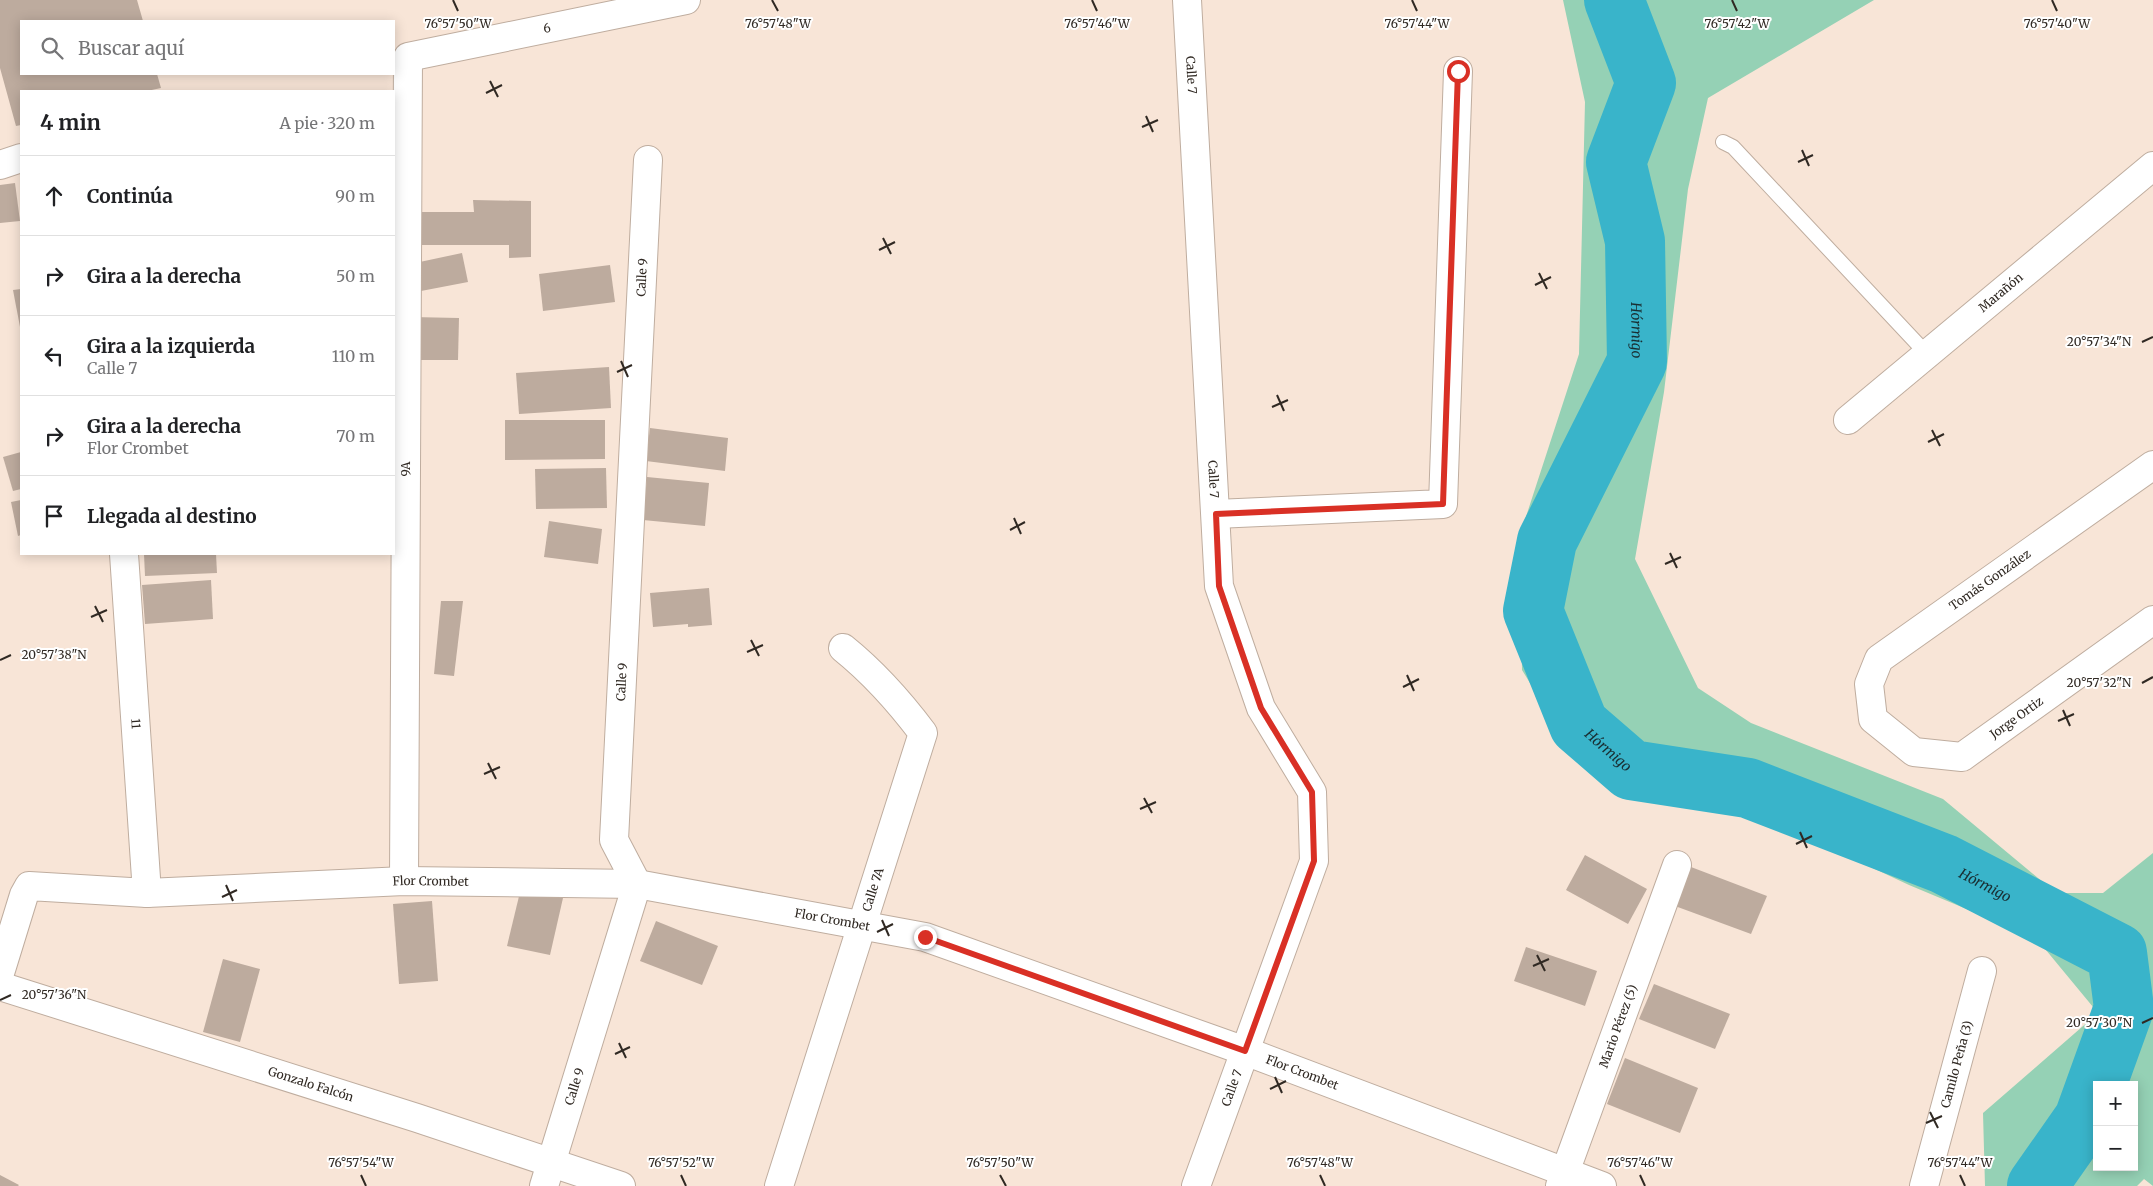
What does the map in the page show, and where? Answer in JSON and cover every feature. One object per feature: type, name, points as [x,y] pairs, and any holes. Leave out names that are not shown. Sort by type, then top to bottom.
[{"type":"street","name":"6","points":[[408,57],[686,0]]},
{"type":"street","name":"Calle 7","points":[[1187,0],[1219,586],[1261,708],[1312,792],[1314,861],[1196,1186]]},
{"type":"street","name":"9A","points":[[404,881],[408,57]]},
{"type":"street","points":[[1216,514],[1443,504],[1458,71]]},
{"type":"street","points":[[0,165],[20,158]]},
{"type":"street","name":"Calle 9","points":[[548,1175],[637,884],[614,840],[648,160]]},
{"type":"street","name":"Marañón","points":[[1848,420],[2153,166]]},
{"type":"street","name":"Tomás González","points":[[1873,719],[1869,684],[1879,659],[2153,465]]},
{"type":"street","name":"11","points":[[124,555],[147,893]]},
{"type":"street","name":"Jorge Ortiz","points":[[1873,719],[1914,752],[1962,757],[2153,620]]},
{"type":"street","name":"Calle 7A","points":[[779,1186],[923,733],[899,701],[868,668],[843,648]]},
{"type":"street","name":"Mario Pérez (5)","points":[[1563,1179],[1677,866]]},
{"type":"street","name":"Flor Crombet","points":[[0,973],[24,895],[29,886],[147,893],[404,881],[637,884],[925,937],[1245,1051],[1563,1179],[1602,1186]]},
{"type":"street","name":"Camilo Peña (3)","points":[[1924,1186],[1982,971]]},
{"type":"street","name":"Gonzalo Falcón","points":[[0,986],[548,1175],[621,1186]]},
{"type":"lane","points":[[1723,142],[1733,147],[1927,354]]},
{"type":"green space","points":[[1563,0],[1874,0],[1708,98],[1688,189],[1664,392],[1635,559],[1698,688],[1751,723],[1943,799],[2056,893],[2103,893],[2153,853],[2153,1186],[2144,1179],[2137,1186],[1985,1186],[1983,1113],[2098,1013],[2036,938],[1909,885],[1775,822],[1628,783],[1579,763],[1522,670],[1520,535],[1579,354],[1585,102]]},
{"type":"building","points":[[0,0],[137,0],[143,20],[20,20],[20,75],[157,75],[161,88],[152,90],[20,90],[20,125],[16,126],[0,68]]},
{"type":"building","points":[[15,183],[20,221],[0,223],[0,185]]},
{"type":"building","points":[[473,200],[531,201],[531,257],[509,258],[509,245],[417,245],[417,212],[474,212]]},
{"type":"building","points":[[462,253],[468,282],[421,291],[415,263]]},
{"type":"building","points":[[610,265],[615,302],[543,311],[539,274]]},
{"type":"building","points":[[20,289],[20,327],[13,290]]},
{"type":"building","points":[[412,317],[459,318],[458,360],[411,360]]},
{"type":"building","points":[[609,367],[611,408],[519,414],[516,373]]},
{"type":"building","points":[[505,420],[605,420],[605,459],[505,460]]},
{"type":"building","points":[[650,428],[728,438],[725,471],[646,461]]},
{"type":"building","points":[[20,452],[20,489],[13,491],[3,457]]},
{"type":"building","points":[[606,468],[607,508],[536,509],[535,469]]},
{"type":"building","points":[[647,477],[709,483],[705,526],[643,520]]},
{"type":"building","points":[[20,500],[20,535],[18,536],[11,502]]},
{"type":"building","points":[[549,521],[602,529],[598,564],[544,557]]},
{"type":"building","points":[[144,555],[216,555],[217,573],[145,576]]},
{"type":"building","points":[[211,580],[213,619],[145,624],[142,585]]},
{"type":"building","points":[[709,588],[712,625],[688,627],[688,624],[653,627],[650,593]]},
{"type":"building","points":[[441,601],[463,601],[454,676],[434,674]]},
{"type":"building","points":[[1585,855],[1647,889],[1628,924],[1566,890]]},
{"type":"building","points":[[1691,867],[1767,896],[1751,934],[1675,906]]},
{"type":"building","points":[[521,888],[563,898],[550,955],[507,946]]},
{"type":"building","points":[[432,901],[438,981],[399,984],[393,904]]},
{"type":"building","points":[[656,921],[718,946],[702,985],[640,961]]},
{"type":"building","points":[[1526,947],[1597,971],[1585,1006],[1514,981]]},
{"type":"building","points":[[223,959],[260,969],[240,1042],[203,1032]]},
{"type":"building","points":[[1654,984],[1730,1014],[1715,1049],[1639,1019]]},
{"type":"building","points":[[1625,1058],[1698,1088],[1680,1133],[1607,1104]]},
{"type":"building","points":[[0,1175],[19,1185],[0,1186]]},
{"type":"waterway","name":"Hórmigo","points":[[1614,0],[1646,83],[1616,162],[1635,241],[1637,362],[1547,541],[1533,611],[1579,725],[1631,770],[1748,788],[1944,864],[2117,953],[2124,1008],[2084,1119],[2037,1186]]},
{"type":"route","points":[[925,937],[1245,1051],[1314,861],[1312,792],[1261,708],[1219,586],[1216,514],[1443,504],[1458,71]]}]
